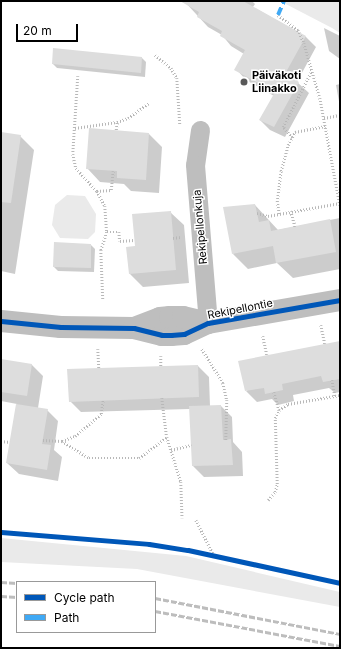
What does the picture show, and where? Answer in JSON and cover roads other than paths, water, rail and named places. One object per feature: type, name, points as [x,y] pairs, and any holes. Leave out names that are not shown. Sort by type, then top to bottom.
[{"type":"street","name":"Rekipellonkuja","points":[[200,130],[196,165],[208,323]]},
{"type":"street","name":"Rekipellontie","points":[[1,321],[61,327],[134,328],[160,318],[183,317],[208,323],[340,300]]},
{"type":"railway","points":[[1,582],[16,583]]},
{"type":"railway","points":[[1,596],[16,597]]},
{"type":"railway","points":[[156,598],[340,634]]},
{"type":"railway","points":[[156,611],[340,646]]},
{"type":"place","name":"Päiväkoti Liinakko","points":[[244,82]]}]
